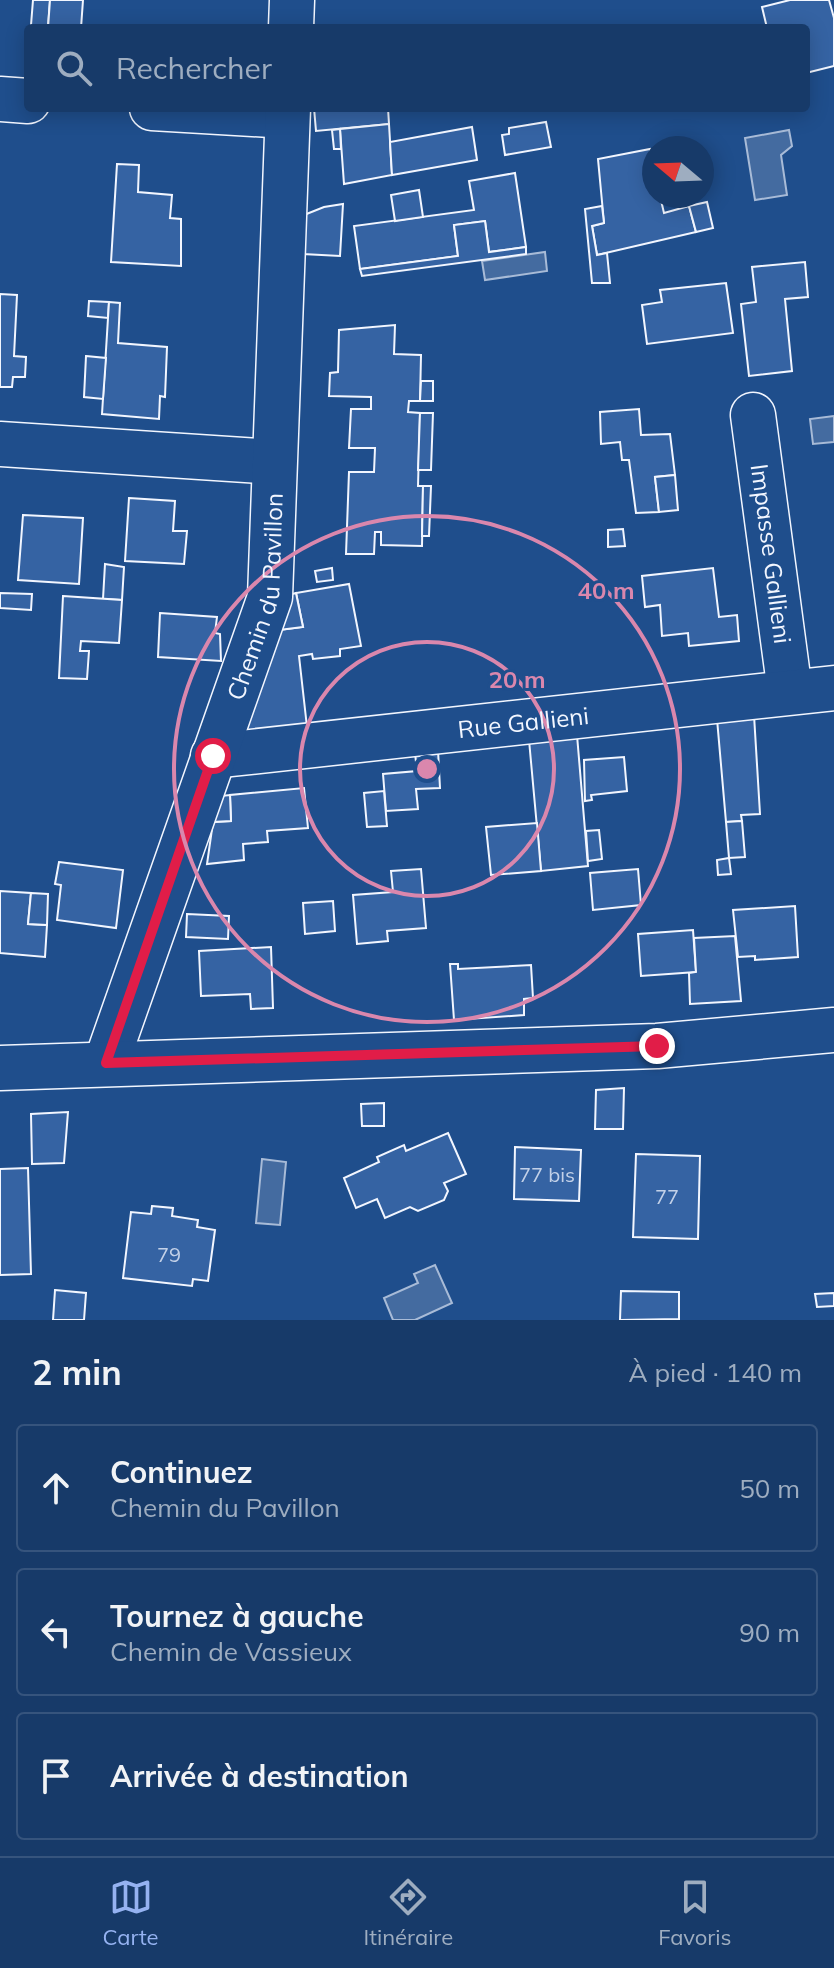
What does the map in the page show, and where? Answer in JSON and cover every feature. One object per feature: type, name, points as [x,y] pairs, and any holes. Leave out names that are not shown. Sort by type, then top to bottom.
[{"type":"street","points":[[291,24],[292,0]]},
{"type":"street","points":[[0,99],[24,101]]},
{"type":"street","name":"Chemin du Pavillon","points":[[106,1063],[270,597],[287,112]]},
{"type":"street","name":"Impasse Gallieni","points":[[753,415],[790,692]]},
{"type":"street","points":[[0,444],[274,462]]},
{"type":"street","name":"Rue Gallieni","points":[[213,756],[834,688]]},
{"type":"street","points":[[0,1068],[657,1046],[834,1030]]},
{"type":"water","points":[[789,130],[792,146],[781,155],[787,195],[755,200],[745,138]]},
{"type":"water","points":[[545,252],[547,271],[485,280],[482,261]]},
{"type":"water","points":[[834,416],[834,442],[813,444],[810,419]]},
{"type":"water","points":[[262,1159],[286,1162],[280,1225],[256,1223]]},
{"type":"water","points":[[435,1265],[452,1303],[415,1320],[393,1320],[384,1298],[418,1283],[414,1274]]},
{"type":"building","points":[[33,0],[50,0],[48,24],[31,24]]},
{"type":"building","points":[[50,0],[83,0],[81,24],[48,24]]},
{"type":"building","points":[[790,0],[829,0],[834,18],[834,66],[810,72],[810,24],[766,24],[762,7]]},
{"type":"building","points":[[314,112],[388,112],[389,124],[316,131]]},
{"type":"building","points":[[546,122],[551,147],[505,155],[502,135],[509,134],[509,128]]},
{"type":"building","points":[[389,124],[392,175],[344,184],[340,129]]},
{"type":"building","points":[[472,127],[477,160],[392,175],[390,142]]},
{"type":"building","points":[[340,129],[341,149],[334,149],[332,130]]},
{"type":"building","points":[[642,151],[642,208],[663,208],[664,213],[690,208],[696,232],[597,255],[592,226],[604,223],[598,159]]},
{"type":"building","points":[[117,164],[139,165],[138,192],[172,195],[170,218],[181,219],[181,266],[111,262]]},
{"type":"building","points":[[515,173],[526,247],[489,252],[485,221],[454,225],[458,256],[360,269],[354,226],[474,210],[469,181]]},
{"type":"building","points":[[419,190],[423,217],[395,221],[391,195]]},
{"type":"building","points":[[343,204],[340,256],[303,254],[304,215]]},
{"type":"building","points":[[602,206],[604,223],[592,226],[597,255],[607,253],[610,283],[592,283],[585,209]]},
{"type":"building","points":[[690,208],[708,208],[713,228],[696,232]]},
{"type":"building","points":[[485,221],[489,252],[526,247],[526,254],[362,276],[360,269],[458,256],[454,225]]},
{"type":"building","points":[[805,262],[808,297],[785,299],[792,371],[749,376],[741,304],[756,302],[752,267]]},
{"type":"building","points":[[726,283],[733,333],[647,344],[642,305],[662,302],[660,290]]},
{"type":"building","points":[[0,294],[17,295],[14,356],[26,357],[25,377],[13,377],[12,387],[0,387]]},
{"type":"building","points":[[89,301],[109,302],[108,318],[88,316]]},
{"type":"building","points":[[109,302],[120,303],[118,343],[167,347],[165,397],[160,396],[159,419],[102,414]]},
{"type":"building","points":[[395,325],[394,354],[421,355],[420,401],[409,401],[408,412],[420,413],[418,486],[423,486],[422,546],[381,545],[381,532],[375,532],[374,554],[346,554],[349,472],[374,472],[375,448],[349,448],[351,409],[371,409],[371,397],[329,396],[330,373],[338,372],[339,330]]},
{"type":"building","points":[[86,356],[106,358],[103,399],[84,397]]},
{"type":"building","points":[[421,381],[433,381],[433,401],[420,401]]},
{"type":"building","points":[[639,409],[641,435],[670,434],[675,475],[655,477],[659,512],[636,513],[629,460],[622,460],[620,442],[601,444],[600,412]]},
{"type":"building","points":[[420,413],[433,413],[431,470],[418,470]]},
{"type":"building","points":[[675,475],[678,510],[659,512],[655,477]]},
{"type":"building","points":[[423,486],[431,486],[429,536],[422,536]]},
{"type":"building","points":[[129,498],[175,501],[173,531],[187,531],[184,564],[125,561]]},
{"type":"building","points":[[23,515],[83,518],[79,584],[18,580]]},
{"type":"building","points":[[623,529],[625,546],[608,547],[608,530]]},
{"type":"building","points":[[105,564],[124,567],[122,600],[103,599]]},
{"type":"building","points":[[332,568],[333,580],[317,582],[315,571]]},
{"type":"building","points":[[713,568],[719,617],[737,615],[739,641],[689,646],[688,633],[662,636],[660,605],[645,607],[642,576]]},
{"type":"building","points":[[349,584],[361,646],[340,649],[340,656],[313,659],[312,654],[299,656],[307,727],[243,734],[279,630],[303,627],[296,593]]},
{"type":"building","points":[[0,593],[32,594],[31,610],[0,608]]},
{"type":"building","points":[[296,593],[303,627],[279,630],[292,594]]},
{"type":"building","points":[[63,596],[122,600],[119,643],[81,641],[80,651],[89,651],[87,679],[59,678]]},
{"type":"building","points":[[160,613],[217,617],[215,633],[220,634],[221,661],[158,657]]},
{"type":"building","points":[[754,715],[760,814],[741,815],[742,821],[726,822],[717,719]]},
{"type":"building","points":[[577,735],[588,866],[541,871],[529,740]]},
{"type":"building","points":[[438,750],[440,788],[416,789],[418,809],[386,811],[383,774],[417,771],[415,753]]},
{"type":"building","points":[[624,757],[627,791],[591,795],[592,800],[585,801],[584,760]]},
{"type":"building","points":[[304,788],[308,828],[267,831],[268,842],[243,844],[244,860],[207,864],[213,822],[231,821],[230,795]]},
{"type":"building","points":[[384,791],[387,826],[367,827],[364,793]]},
{"type":"building","points":[[230,795],[231,821],[212,822],[221,796]]},
{"type":"building","points":[[742,821],[745,857],[729,858],[726,822]]},
{"type":"building","points":[[537,823],[541,871],[491,875],[486,827]]},
{"type":"building","points":[[599,830],[602,859],[588,861],[586,831]]},
{"type":"building","points":[[729,858],[731,874],[718,875],[717,860]]},
{"type":"building","points":[[59,862],[123,870],[116,928],[57,920],[61,885],[55,884]]},
{"type":"building","points":[[421,869],[426,928],[387,931],[388,941],[357,944],[353,895],[393,892],[391,871]]},
{"type":"building","points":[[638,869],[641,905],[593,910],[590,873]]},
{"type":"building","points":[[0,891],[31,893],[28,924],[47,925],[45,957],[0,953]]},
{"type":"building","points":[[31,893],[48,894],[47,925],[28,924]]},
{"type":"building","points":[[333,901],[335,931],[305,934],[303,903]]},
{"type":"building","points":[[795,906],[798,957],[755,960],[755,956],[738,957],[733,910]]},
{"type":"building","points":[[187,914],[229,916],[228,939],[186,937]]},
{"type":"building","points":[[693,930],[696,972],[641,976],[638,934]]},
{"type":"building","points":[[735,936],[741,1001],[690,1004],[689,973],[696,972],[694,938]]},
{"type":"building","points":[[271,947],[273,1008],[251,1009],[250,994],[201,996],[199,951]]},
{"type":"building","points":[[450,964],[458,964],[458,969],[531,965],[533,998],[524,999],[524,1015],[454,1020]]},
{"type":"building","points":[[624,1088],[623,1129],[595,1129],[596,1090]]},
{"type":"building","points":[[384,1103],[384,1126],[362,1126],[361,1104]]},
{"type":"building","points":[[68,1112],[64,1163],[32,1164],[31,1114]]},
{"type":"building","points":[[448,1133],[466,1174],[444,1183],[448,1191],[444,1200],[418,1211],[410,1207],[385,1218],[377,1199],[356,1208],[344,1178],[379,1162],[377,1157],[404,1145],[406,1151]]},
{"type":"building","points":[[515,1147],[581,1150],[579,1201],[514,1199]]},
{"type":"building","points":[[636,1154],[700,1156],[698,1239],[633,1237]]},
{"type":"building","points":[[28,1168],[31,1274],[0,1275],[0,1169]]},
{"type":"building","points":[[152,1206],[173,1208],[172,1216],[198,1220],[197,1227],[215,1230],[208,1281],[193,1279],[192,1286],[123,1278],[131,1212],[151,1214]]},
{"type":"building","points":[[55,1290],[86,1293],[84,1320],[53,1320]]},
{"type":"building","points":[[621,1291],[679,1292],[679,1319],[620,1320]]},
{"type":"building","points":[[834,1293],[834,1306],[817,1307],[815,1294]]},
{"type":"route","points":[[213,756],[106,1063],[657,1046]]}]
